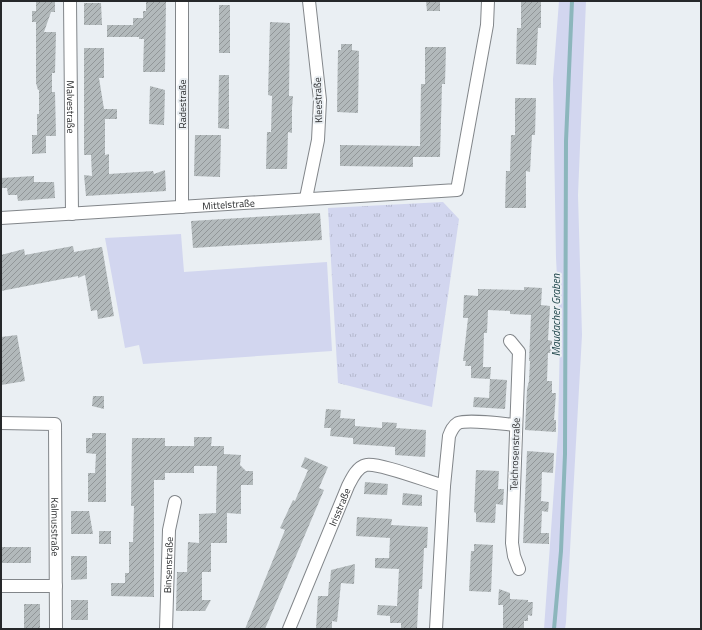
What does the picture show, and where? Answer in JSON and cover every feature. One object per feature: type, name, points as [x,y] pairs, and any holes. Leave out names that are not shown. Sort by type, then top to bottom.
[{"type":"street","name":"Malvestraße","points":[[70,1],[72,214]]},
{"type":"street","name":"Radestraße","points":[[182,1],[182,207]]},
{"type":"street","name":"Kleestraße","points":[[306,198],[318,140],[320,100],[309,1]]},
{"type":"street","name":"Mittelstraße","points":[[1,218],[306,198],[457,190],[487,25],[488,1]]},
{"type":"street","name":"Teichrosenstraße","points":[[510,341],[519,352],[512,543],[514,556],[519,569]]},
{"type":"street","points":[[436,629],[444,486],[449,436],[452,429],[458,423],[482,422],[516,425]]},
{"type":"street","name":"Kalmusstraße","points":[[1,423],[55,424],[56,629]]},
{"type":"street","name":"Irisstraße","points":[[289,629],[348,486],[353,476],[359,469],[365,465],[380,466],[444,486]]},
{"type":"street","name":"Binsenstraße","points":[[166,629],[169,530],[175,502]]},
{"type":"street","points":[[1,586],[56,586]]},
{"type":"green space","points":[[559,1],[586,1],[578,195],[582,335],[566,622],[565,629],[544,629],[558,432],[560,336],[556,258],[553,79]]},
{"type":"green space","points":[[443,202],[459,219],[432,407],[338,383],[328,208]]},
{"type":"green space","points":[[181,234],[184,272],[327,262],[332,351],[143,364],[139,345],[125,348],[105,238]]},
{"type":"building","points":[[36,1],[55,1],[55,12],[51,12],[44,32],[56,32],[55,73],[52,73],[52,92],[55,92],[56,136],[46,136],[46,153],[32,154],[32,135],[37,135],[37,114],[39,114],[39,90],[36,83],[36,22],[32,22],[32,11],[36,11]]},
{"type":"building","points":[[146,1],[166,1],[165,72],[143,72],[144,39],[139,39],[139,37],[107,37],[107,25],[133,25],[133,18],[143,18],[143,11],[146,11]]},
{"type":"building","points":[[426,1],[440,1],[440,11],[427,11]]},
{"type":"building","points":[[521,1],[541,1],[541,28],[538,28],[536,65],[516,64],[517,28],[521,28]]},
{"type":"building","points":[[84,3],[101,3],[102,25],[84,25]]},
{"type":"building","points":[[219,5],[230,5],[230,53],[219,53]]},
{"type":"building","points":[[270,22],[290,23],[289,96],[293,96],[292,133],[288,132],[287,169],[266,169],[267,132],[271,132],[272,96],[268,95]]},
{"type":"building","points":[[341,44],[352,44],[352,50],[359,51],[358,113],[337,112],[338,50],[341,50]]},
{"type":"building","points":[[425,47],[446,47],[445,84],[442,84],[440,157],[413,157],[413,167],[340,166],[340,145],[420,146],[421,84],[425,84]]},
{"type":"building","points":[[84,48],[104,48],[104,78],[99,78],[104,109],[117,109],[117,119],[105,119],[105,155],[109,154],[109,174],[153,171],[154,174],[165,170],[166,191],[86,196],[84,175],[92,176],[91,155],[84,155]]},
{"type":"building","points":[[219,75],[229,75],[229,129],[218,128]]},
{"type":"building","points":[[150,86],[165,90],[164,125],[149,124]]},
{"type":"building","points":[[515,98],[536,98],[535,135],[532,135],[530,172],[526,171],[526,208],[505,208],[506,171],[510,171],[511,135],[515,135]]},
{"type":"building","points":[[195,135],[221,135],[220,177],[194,176]]},
{"type":"building","points":[[34,176],[34,182],[54,182],[55,198],[18,201],[17,195],[8,195],[7,188],[1,188],[1,178]]},
{"type":"building","points":[[320,213],[322,240],[193,248],[191,221]]},
{"type":"building","points":[[73,246],[74,252],[102,247],[114,316],[98,319],[97,310],[91,311],[85,275],[78,278],[78,276],[1,291],[1,255],[24,249],[25,255]]},
{"type":"building","points":[[524,287],[542,288],[541,305],[550,306],[548,340],[552,341],[552,353],[548,353],[547,381],[552,381],[552,393],[556,393],[554,420],[556,420],[556,432],[525,430],[527,389],[529,381],[531,315],[510,314],[510,311],[488,310],[487,333],[484,333],[483,367],[491,367],[490,379],[471,378],[471,366],[465,366],[466,361],[463,361],[468,318],[463,318],[464,295],[478,296],[478,289],[524,290]]},
{"type":"building","points":[[17,335],[25,381],[1,385],[1,337]]},
{"type":"building","points":[[490,379],[507,380],[505,409],[473,407],[474,397],[489,398]]},
{"type":"building","points":[[93,396],[104,396],[104,409],[92,406]]},
{"type":"building","points":[[326,409],[341,410],[340,418],[355,419],[355,426],[382,428],[382,422],[397,423],[396,428],[426,430],[425,457],[395,455],[395,447],[353,444],[353,438],[330,436],[331,428],[324,428]]},
{"type":"building","points":[[92,433],[106,433],[106,502],[88,502],[88,473],[95,473],[96,454],[86,453],[86,438],[92,438]]},
{"type":"building","points":[[194,437],[212,437],[211,446],[224,446],[224,454],[241,455],[240,465],[246,471],[253,471],[253,485],[241,485],[241,514],[227,513],[227,543],[211,543],[211,572],[202,572],[202,600],[211,600],[205,611],[176,611],[177,572],[187,572],[188,542],[199,543],[199,514],[216,513],[217,466],[194,466],[194,473],[165,473],[165,480],[154,480],[154,597],[111,596],[111,583],[125,583],[125,573],[129,573],[129,542],[133,542],[134,506],[131,506],[132,438],[165,438],[165,446],[194,446]]},
{"type":"building","points":[[527,451],[554,453],[553,473],[542,472],[541,501],[549,502],[548,512],[542,511],[541,533],[549,533],[549,544],[523,543]]},
{"type":"building","points":[[305,457],[328,467],[319,488],[324,490],[265,629],[245,629],[285,530],[280,528],[293,500],[295,501],[308,470],[301,467]]},
{"type":"building","points":[[476,470],[499,471],[498,489],[504,489],[503,505],[496,504],[495,523],[476,522],[476,513],[474,512]]},
{"type":"building","points":[[365,482],[388,484],[387,495],[364,494]]},
{"type":"building","points":[[403,493],[422,495],[422,506],[402,505]]},
{"type":"building","points":[[71,511],[89,511],[93,534],[71,534]]},
{"type":"building","points":[[357,517],[392,519],[391,525],[428,527],[427,548],[424,548],[422,589],[419,589],[417,629],[401,629],[401,623],[390,623],[390,616],[377,615],[378,605],[397,606],[399,569],[375,568],[375,558],[389,558],[390,538],[356,536]]},
{"type":"building","points":[[99,531],[111,531],[111,544],[99,544]]},
{"type":"building","points":[[474,544],[493,545],[491,592],[469,591],[471,551],[474,551]]},
{"type":"building","points":[[1,547],[31,547],[31,563],[1,563]]},
{"type":"building","points":[[71,556],[87,556],[87,579],[71,580]]},
{"type":"building","points":[[355,564],[354,584],[341,583],[337,622],[332,621],[332,629],[316,629],[318,596],[328,596],[331,570]]},
{"type":"building","points":[[499,589],[510,593],[510,599],[528,600],[528,602],[533,602],[532,616],[528,615],[528,621],[524,621],[524,629],[503,629],[503,605],[498,605]]},
{"type":"building","points":[[71,600],[88,600],[88,620],[71,620]]},
{"type":"building","points":[[24,604],[40,604],[40,629],[24,629]]},
{"type":"waterway","name":"Maudacher Graben","points":[[554,629],[561,551],[565,454],[566,141],[572,1]]}]
